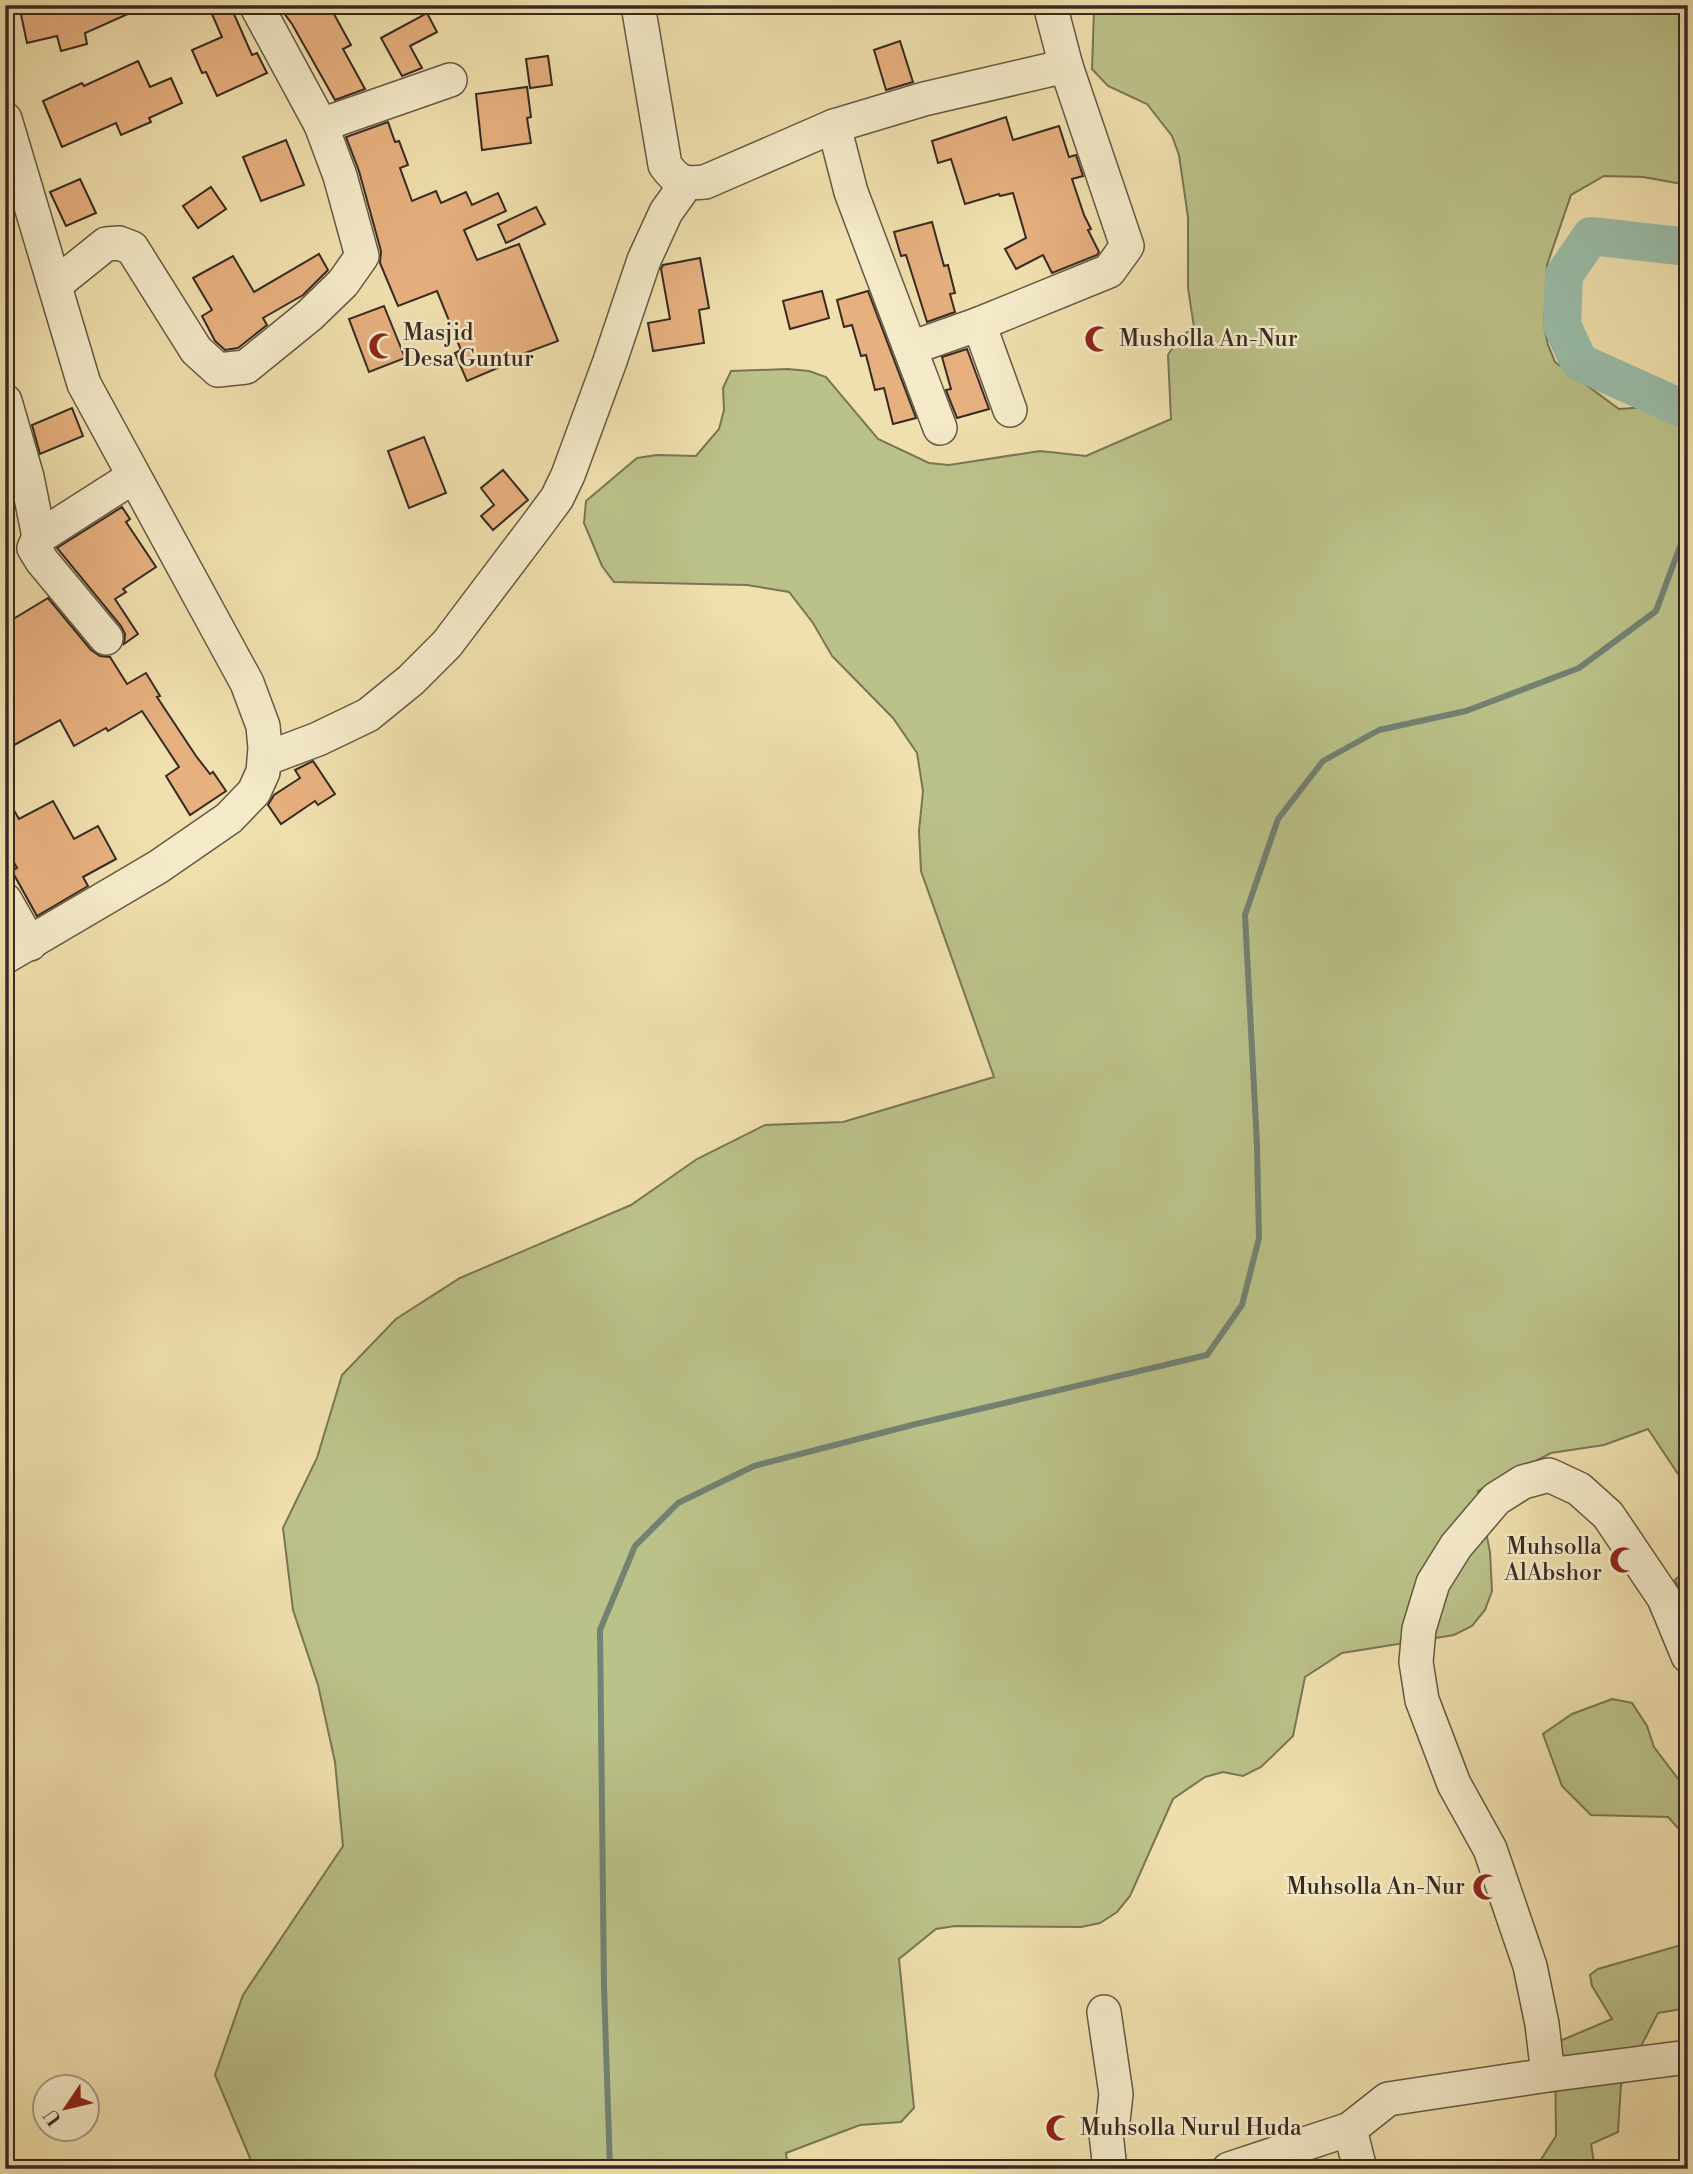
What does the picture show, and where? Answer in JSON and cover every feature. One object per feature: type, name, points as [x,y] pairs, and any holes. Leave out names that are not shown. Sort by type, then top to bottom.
[{"type":"street","points":[[55,285],[106,244],[119,243],[132,248],[196,350],[218,370],[246,367],[310,315],[343,283],[362,256],[340,176],[321,125],[256,5]]},
{"type":"street","points":[[638,5],[665,165],[672,175],[686,184],[705,182],[834,126],[924,99],[1066,66]]},
{"type":"street","points":[[911,348],[979,324],[1110,271],[1127,246],[1066,66],[1050,5]]},
{"type":"street","points":[[321,125],[450,80]]},
{"type":"street","points":[[5,119],[84,384],[247,683],[263,726],[265,759],[263,772],[254,792],[229,818],[158,867],[18,950],[5,900]]},
{"type":"street","points":[[834,126],[851,192],[940,428]]},
{"type":"street","points":[[265,759],[318,739],[368,715],[411,680],[447,644],[537,525],[568,475],[644,260],[667,212],[686,184]]},
{"type":"street","points":[[979,324],[1010,410]]},
{"type":"street","points":[[5,401],[27,477],[39,537]]},
{"type":"street","points":[[106,638],[41,561],[34,548],[39,537],[133,477]]},
{"type":"street","points":[[1548,2075],[1542,2024],[1530,1966],[1490,1849],[1454,1784],[1422,1700],[1416,1662],[1419,1629],[1433,1583],[1456,1546],[1496,1499],[1523,1482],[1549,1475],[1579,1489],[1608,1516],[1664,1598],[1688,1656]]},
{"type":"street","points":[[1104,2012],[1116,2094],[1113,2121],[1106,2134],[1110,2169]]},
{"type":"street","points":[[1229,2169],[1350,2129],[1388,2099],[1688,2057]]},
{"type":"street","points":[[1350,2129],[1360,2169]]},
{"type":"green space","points":[[1100,5],[1688,5],[1688,185],[1643,177],[1604,176],[1571,195],[1547,265],[1544,326],[1555,362],[1619,409],[1688,404],[1688,1489],[1648,1429],[1604,1445],[1551,1453],[1478,1491],[1490,1552],[1492,1591],[1485,1610],[1472,1626],[1454,1635],[1342,1653],[1305,1677],[1293,1736],[1261,1767],[1243,1776],[1223,1772],[1205,1777],[1173,1799],[1130,1896],[1117,1912],[1100,1923],[1081,1927],[955,1926],[936,1929],[899,1959],[914,2108],[901,2122],[860,2125],[786,2153],[788,2169],[252,2169],[250,2158],[215,2075],[243,1995],[343,1846],[335,1762],[318,1685],[293,1610],[283,1528],[317,1458],[342,1375],[396,1319],[460,1278],[631,1205],[697,1159],[765,1125],[843,1122],[994,1077],[921,871],[919,831],[923,791],[917,753],[893,718],[832,656],[813,623],[789,592],[747,585],[614,582],[602,566],[584,523],[586,501],[637,458],[657,455],[696,456],[719,429],[724,410],[723,388],[731,371],[788,369],[809,371],[826,377],[878,439],[929,463],[949,465],[1040,451],[1086,456],[1171,419],[1168,355],[1178,339],[1194,327],[1188,288],[1188,217],[1179,155],[1172,136],[1147,104],[1108,86],[1092,69],[1094,11]]},
{"type":"green space","points":[[1688,1568],[1688,1608],[1675,1580]]},
{"type":"green space","points":[[1612,1699],[1632,1703],[1647,1726],[1654,1747],[1688,1792],[1688,1839],[1668,1817],[1591,1815],[1562,1786],[1543,1734],[1572,1714]]},
{"type":"green space","points":[[1688,1943],[1688,2008],[1658,2013],[1621,2085],[1618,2132],[1591,2144],[1595,2169],[1535,2169],[1556,2136],[1555,2043],[1612,2019],[1592,1986],[1590,1975],[1598,1969]]},
{"type":"building","points":[[19,5],[148,5],[85,33],[87,44],[61,51],[57,36],[27,43]]},
{"type":"building","points":[[208,5],[230,5],[252,55],[257,53],[267,73],[217,96],[206,72],[202,73],[192,50],[222,37]]},
{"type":"building","points":[[278,5],[329,5],[351,45],[343,49],[365,89],[335,100],[292,24]]},
{"type":"building","points":[[427,13],[437,32],[410,46],[422,68],[402,76],[381,38]]},
{"type":"building","points":[[900,41],[913,82],[886,90],[874,50]]},
{"type":"building","points":[[548,56],[552,85],[530,88],[526,59]]},
{"type":"building","points":[[138,61],[150,87],[171,78],[182,103],[149,118],[151,122],[121,135],[116,123],[62,147],[43,101]]},
{"type":"building","points":[[527,87],[531,117],[527,118],[531,143],[482,150],[476,94]]},
{"type":"building","points":[[1006,117],[1013,140],[1059,126],[1069,157],[1076,155],[1083,176],[1072,179],[1091,229],[1088,230],[1099,252],[1097,255],[1052,273],[1043,255],[1016,269],[1005,249],[1026,238],[1013,193],[999,194],[965,204],[951,159],[938,163],[932,141]]},
{"type":"building","points":[[388,122],[408,165],[400,168],[412,201],[436,191],[441,203],[466,192],[472,205],[498,193],[506,211],[464,230],[477,260],[519,244],[558,341],[498,363],[500,367],[467,381],[455,353],[461,350],[437,291],[398,306],[380,263],[381,251],[359,171],[346,137]]},
{"type":"building","points":[[286,140],[304,185],[261,201],[243,157]]},
{"type":"building","points":[[80,179],[96,213],[66,226],[50,192]]},
{"type":"building","points":[[211,187],[226,209],[198,228],[183,206]]},
{"type":"building","points":[[536,207],[545,224],[506,243],[498,225]]},
{"type":"building","points":[[932,222],[944,266],[948,265],[955,293],[950,294],[955,312],[927,322],[906,255],[901,256],[894,232]]},
{"type":"building","points":[[319,254],[328,270],[303,295],[263,318],[267,325],[238,348],[225,350],[215,341],[202,316],[212,310],[193,278],[233,256],[254,292]]},
{"type":"building","points":[[700,258],[709,308],[699,310],[704,343],[653,351],[648,323],[670,319],[661,269],[663,265]]},
{"type":"building","points":[[822,291],[829,318],[790,329],[783,301]]},
{"type":"building","points":[[868,291],[916,418],[893,424],[884,388],[875,390],[866,355],[861,356],[852,325],[844,327],[837,300]]},
{"type":"building","points":[[384,306],[405,358],[369,372],[349,319]]},
{"type":"building","points":[[967,349],[989,409],[957,418],[946,390],[951,389],[942,357]]},
{"type":"building","points":[[72,408],[83,436],[40,454],[32,425]]},
{"type":"building","points":[[424,437],[446,493],[409,508],[388,451]]},
{"type":"building","points":[[503,470],[528,500],[493,530],[481,516],[494,505],[481,488]]},
{"type":"building","points":[[122,507],[130,519],[126,522],[156,567],[123,589],[126,592],[115,599],[138,634],[124,644],[125,634],[121,626],[57,548]]},
{"type":"building","points":[[48,598],[91,650],[100,656],[110,657],[127,684],[146,673],[160,696],[157,697],[196,756],[210,774],[213,772],[226,791],[190,815],[166,776],[179,767],[142,711],[108,731],[106,728],[74,746],[60,720],[5,750],[5,624]]},
{"type":"building","points":[[313,761],[335,794],[318,805],[315,801],[281,824],[268,805],[274,795],[300,778],[295,770]]},
{"type":"building","points":[[5,795],[19,819],[53,801],[74,839],[98,826],[116,859],[83,877],[88,886],[37,916],[12,871],[17,868],[5,847]]},
{"type":"waterway","points":[[1688,247],[1591,236],[1564,275],[1562,325],[1579,362],[1688,411]]},
{"type":"waterway","points":[[610,2169],[604,1986],[600,1630],[635,1546],[678,1503],[754,1466],[916,1424],[1207,1355],[1242,1305],[1259,1238],[1245,915],[1278,819],[1323,761],[1379,730],[1466,711],[1579,668],[1656,611],[1688,525]]},
{"type":"place","name":"Musholla An-Nur","points":[[1098,339]]},
{"type":"place","name":"Masjid Desa Guntur","points":[[382,346]]},
{"type":"place","name":"Muhsolla AlAbshor","points":[[1623,1560]]},
{"type":"place","name":"Muhsolla An-Nur","points":[[1486,1887]]},
{"type":"place","name":"Muhsolla Nurul Huda","points":[[1059,2128]]}]
